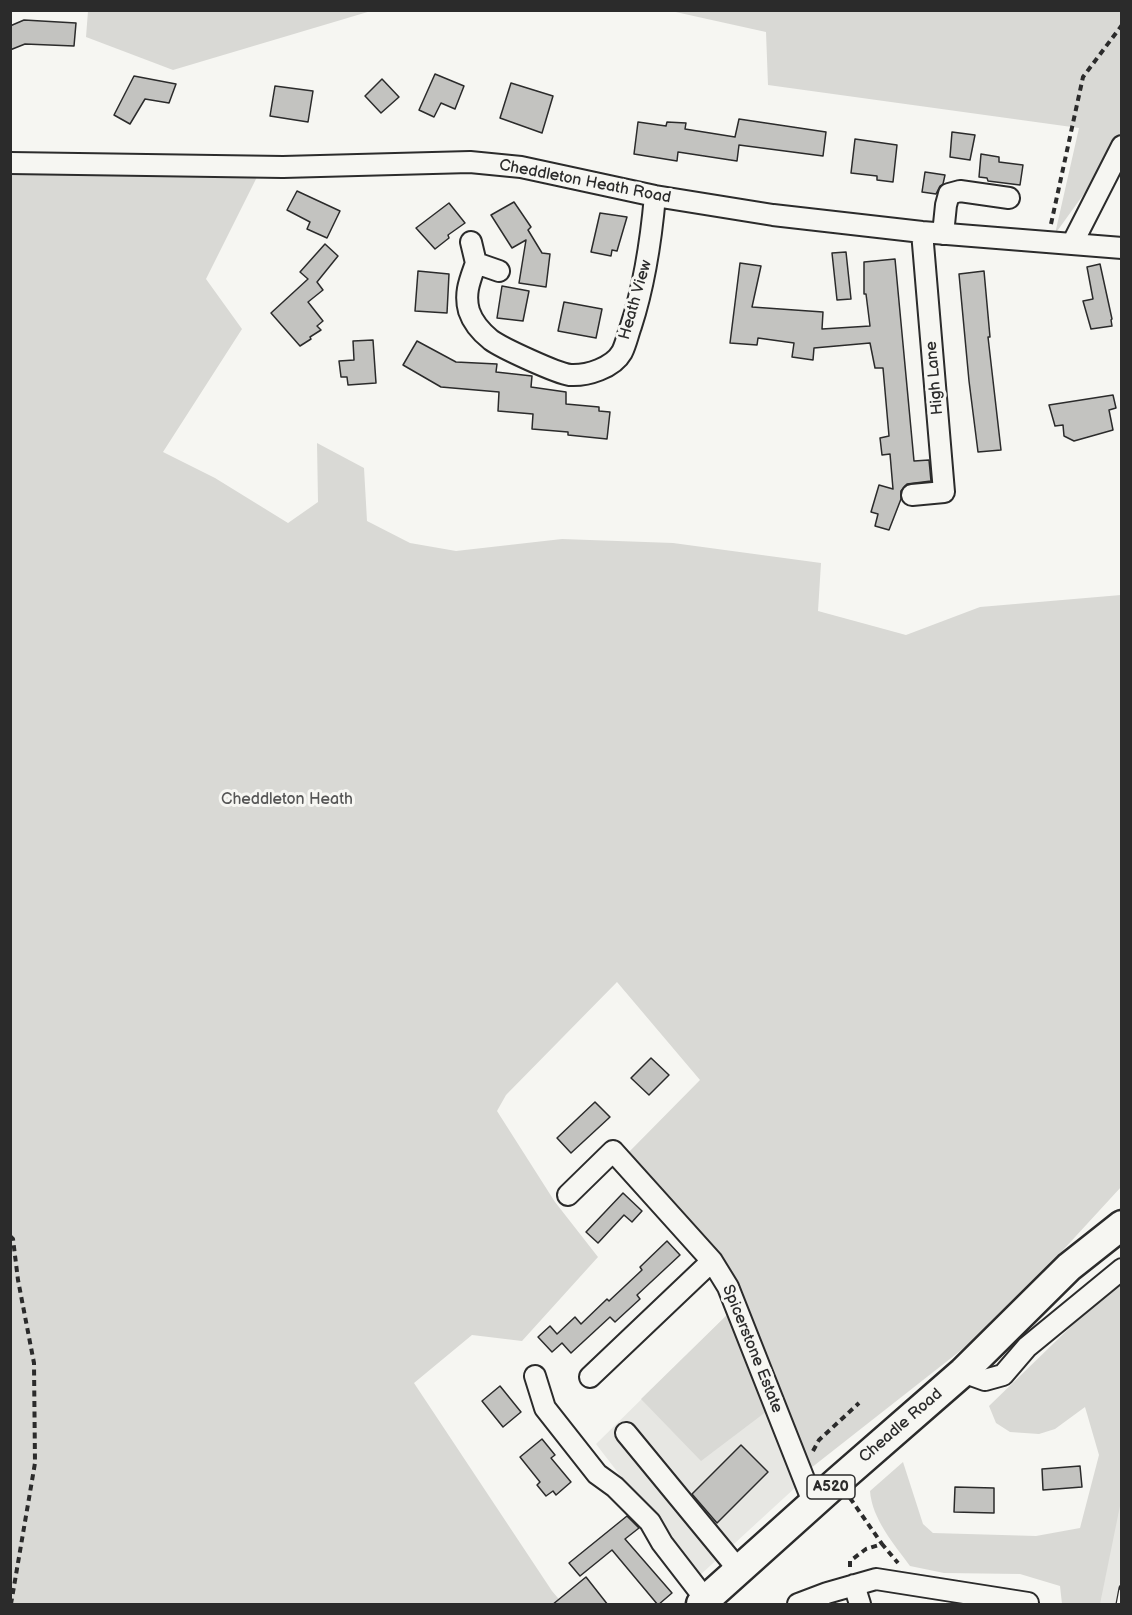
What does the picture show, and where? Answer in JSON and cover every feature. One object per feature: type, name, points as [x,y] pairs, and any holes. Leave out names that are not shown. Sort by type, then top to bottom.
[{"type":"highway","name":"Cheadle Road","points":[[703,1602],[738,1569],[809,1491],[838,1481],[963,1372],[1069,1267],[1122,1225]]},
{"type":"street","points":[[1072,244],[1122,146]]},
{"type":"street","name":"Cheddleton Heath Road","points":[[10,163],[283,166],[470,162],[521,167],[655,196],[773,215],[943,234],[1122,248]]},
{"type":"street","points":[[943,234],[946,205],[950,194],[960,191],[1009,198]]},
{"type":"street","name":"Heath View","points":[[476,263],[466,289],[469,310],[476,326],[492,341],[554,371],[570,375],[588,373],[609,365],[622,352],[635,314],[649,257],[655,196]]},
{"type":"street","name":"High Lane","points":[[912,495],[944,492],[922,232]]},
{"type":"street","points":[[471,242],[476,263],[499,271]]},
{"type":"street","name":"Spicerstone Estate","points":[[568,1195],[613,1151],[712,1261],[728,1287],[809,1491]]},
{"type":"street","points":[[590,1377],[712,1261]]},
{"type":"street","points":[[963,1372],[986,1380],[1003,1375],[1027,1347],[1122,1269]]},
{"type":"street","points":[[535,1376],[545,1408],[597,1474],[615,1487],[650,1522],[703,1602]]},
{"type":"street","points":[[626,1433],[738,1569]]},
{"type":"street","points":[[798,1605],[876,1579],[1028,1603]]},
{"type":"street","points":[[854,1585],[860,1605]]},
{"type":"path","points":[[1047,242],[1083,77],[1122,25]]},
{"type":"path","points":[[10,1236],[13,1239],[18,1280],[34,1363],[35,1463],[11,1605]]},
{"type":"path","points":[[10,1275],[18,1280]]},
{"type":"path","points":[[809,1491],[806,1463],[819,1440],[859,1403]]},
{"type":"path","points":[[838,1481],[882,1544]]},
{"type":"shaded area","points":[[728,1314],[797,1486],[698,1577],[596,1444]]},
{"type":"shaded area","points":[[1121,1358],[1121,1604],[1077,1604]]},
{"type":"green space","points":[[88,10],[371,11],[173,70],[86,37]]},
{"type":"green space","points":[[671,11],[1121,11],[1121,153],[1099,173],[1055,234],[1079,128],[768,85],[766,32]]},
{"type":"green space","name":"Cheddleton Heath","points":[[11,171],[258,175],[206,279],[242,329],[163,452],[215,478],[288,523],[318,502],[317,443],[364,468],[367,521],[410,543],[456,551],[562,539],[673,543],[821,563],[818,611],[906,635],[980,607],[1121,595],[1121,1187],[997,1322],[811,1468],[802,1457],[762,1347],[724,1259],[627,1154],[700,1080],[617,982],[506,1095],[497,1111],[555,1202],[598,1257],[522,1341],[472,1335],[414,1383],[552,1591],[563,1604],[11,1604]]},
{"type":"green space","points":[[1121,1278],[1121,1501],[1100,1604],[1062,1604],[1060,1586],[1020,1574],[944,1573],[910,1566],[879,1521],[870,1491],[903,1462],[923,1524],[933,1533],[1036,1536],[1080,1528],[1099,1455],[1085,1407],[1055,1429],[1039,1434],[1010,1432],[996,1423],[989,1406]]},
{"type":"green space","points":[[728,1314],[767,1411],[701,1461],[641,1399]]},
{"type":"building","points":[[24,20],[76,23],[74,46],[25,44],[10,50],[10,26]]},
{"type":"building","points":[[435,74],[464,86],[455,109],[441,103],[434,117],[419,110]]},
{"type":"building","points":[[134,76],[176,84],[169,103],[145,99],[130,124],[114,115]]},
{"type":"building","points":[[382,79],[399,97],[381,113],[365,96]]},
{"type":"building","points":[[511,83],[553,96],[542,133],[500,118]]},
{"type":"building","points":[[275,86],[313,91],[308,122],[270,116]]},
{"type":"building","points":[[739,119],[826,132],[823,156],[739,145],[737,161],[678,152],[677,161],[634,154],[638,122],[666,126],[667,122],[686,123],[685,129],[735,137]]},
{"type":"building","points":[[952,132],[975,135],[970,160],[950,157]]},
{"type":"building","points":[[855,139],[897,145],[893,182],[877,180],[877,176],[851,173]]},
{"type":"building","points":[[981,154],[999,157],[999,162],[1023,165],[1020,185],[988,181],[987,178],[979,177]]},
{"type":"building","points":[[925,172],[945,175],[943,184],[936,194],[922,192]]},
{"type":"building","points":[[297,191],[340,211],[327,238],[307,229],[310,222],[287,210]]},
{"type":"building","points":[[514,202],[531,227],[528,230],[542,253],[550,254],[546,287],[519,283],[526,240],[512,248],[491,215]]},
{"type":"building","points":[[449,203],[465,223],[448,235],[449,238],[435,249],[416,228]]},
{"type":"building","points":[[600,213],[627,217],[617,251],[612,250],[611,256],[591,252]]},
{"type":"building","points":[[325,244],[338,256],[317,282],[323,290],[308,302],[323,321],[317,326],[321,330],[300,346],[271,313],[308,279],[300,272]]},
{"type":"building","points":[[846,252],[851,299],[837,300],[832,253]]},
{"type":"building","points":[[895,259],[914,461],[929,460],[931,481],[905,486],[901,491],[901,499],[889,530],[875,526],[878,514],[871,512],[879,485],[893,489],[890,454],[882,455],[880,438],[889,436],[883,368],[875,368],[870,343],[814,348],[813,360],[792,357],[794,343],[758,338],[757,345],[730,343],[740,263],[761,266],[752,307],[823,312],[822,329],[870,326],[866,294],[864,294],[864,262]]},
{"type":"building","points":[[1100,264],[1112,326],[1091,329],[1083,301],[1093,299],[1087,267]]},
{"type":"building","points":[[418,271],[449,274],[447,313],[415,311]]},
{"type":"building","points":[[984,271],[990,337],[988,337],[1001,450],[978,452],[959,274]]},
{"type":"building","points":[[502,286],[529,291],[523,321],[497,318]]},
{"type":"building","points":[[564,302],[602,309],[596,338],[558,331]]},
{"type":"building","points":[[373,340],[376,383],[348,385],[347,377],[341,377],[339,361],[354,360],[353,341]]},
{"type":"building","points":[[417,341],[456,362],[497,364],[496,372],[532,376],[531,387],[566,392],[566,404],[599,407],[599,411],[610,412],[607,439],[532,429],[533,414],[498,411],[499,392],[441,387],[403,365]]},
{"type":"building","points":[[1113,395],[1116,408],[1109,410],[1113,430],[1074,441],[1064,436],[1063,425],[1055,426],[1049,405]]},
{"type":"building","points":[[651,1058],[669,1075],[649,1095],[631,1078]]},
{"type":"building","points":[[595,1102],[610,1117],[571,1153],[557,1138]]},
{"type":"building","points":[[623,1193],[642,1211],[632,1222],[624,1215],[598,1243],[586,1232]]},
{"type":"building","points":[[667,1241],[680,1255],[637,1295],[640,1299],[615,1322],[610,1317],[571,1353],[562,1343],[552,1352],[538,1337],[550,1326],[557,1334],[575,1317],[581,1324],[642,1270],[640,1267]]},
{"type":"building","points":[[500,1386],[521,1412],[503,1427],[482,1401]]},
{"type":"building","points":[[542,1439],[555,1455],[551,1458],[571,1482],[556,1495],[553,1491],[546,1496],[537,1485],[540,1482],[520,1457]]},
{"type":"building","points":[[741,1445],[768,1472],[717,1523],[692,1494]]},
{"type":"building","points":[[1080,1466],[1082,1487],[1043,1490],[1042,1469]]},
{"type":"building","points":[[955,1487],[994,1488],[994,1513],[954,1512]]},
{"type":"building","points":[[627,1516],[639,1528],[625,1539],[672,1593],[658,1605],[612,1550],[580,1576],[569,1563]]},
{"type":"building","points":[[586,1577],[608,1605],[552,1605]]},
{"type":"railway","points":[[1119,1604],[1122,1588]]}]
